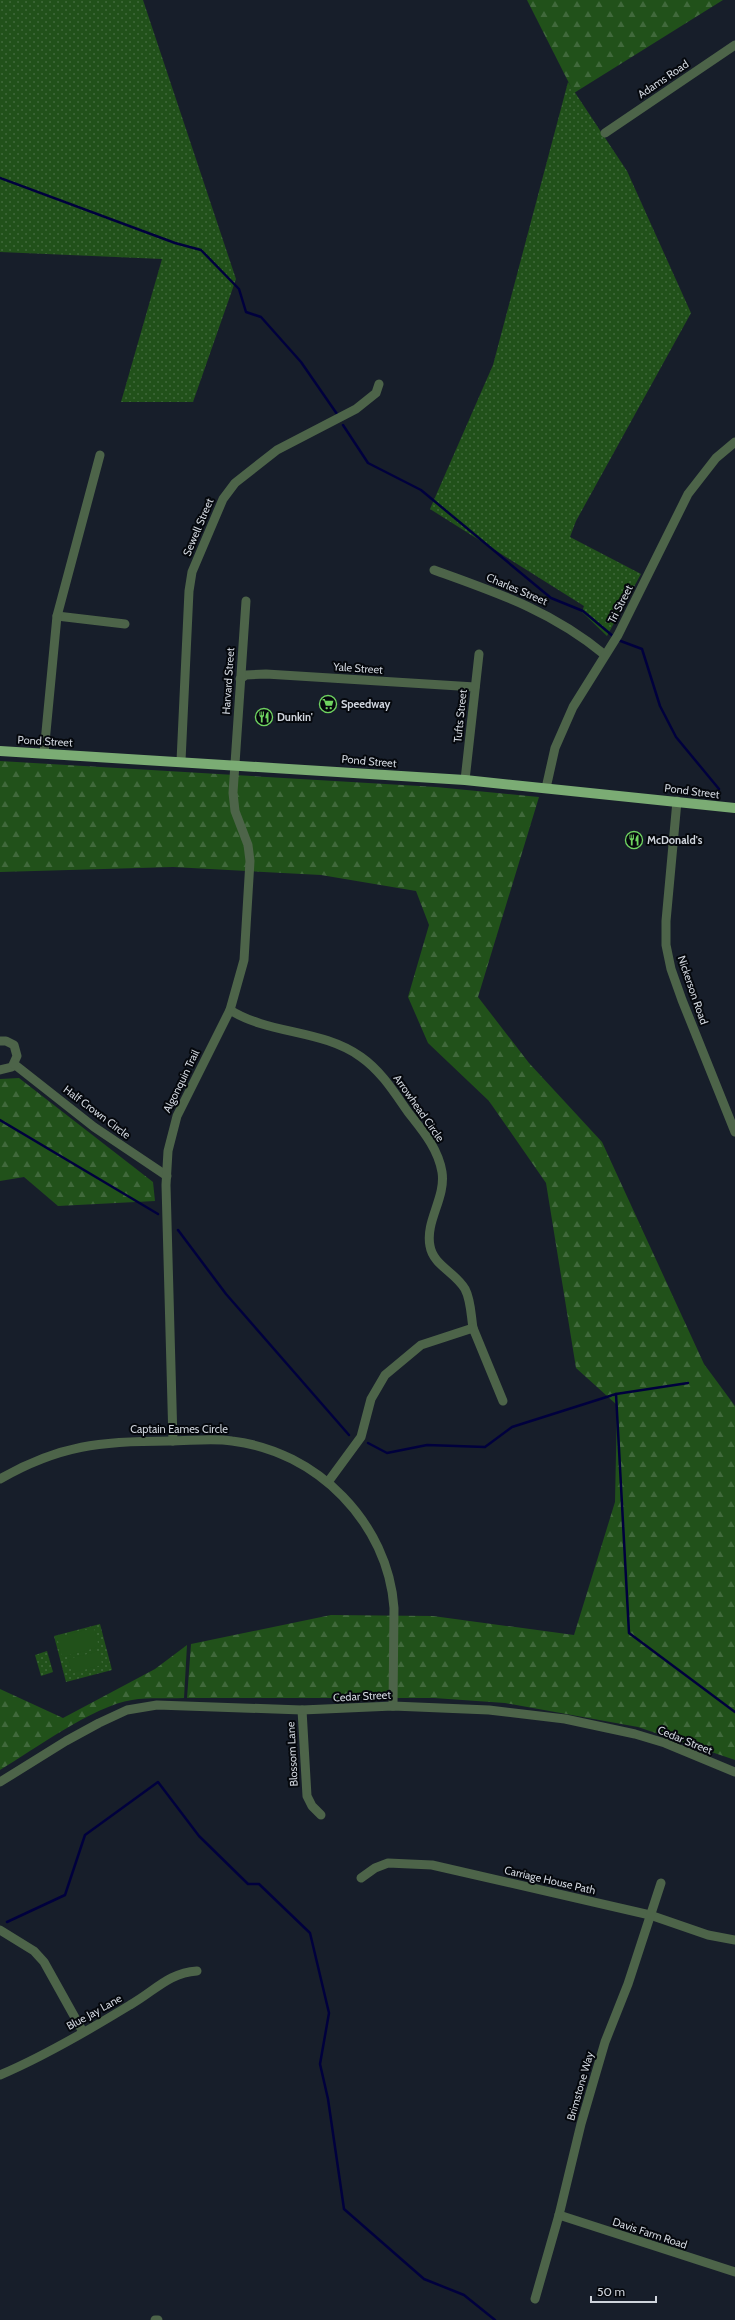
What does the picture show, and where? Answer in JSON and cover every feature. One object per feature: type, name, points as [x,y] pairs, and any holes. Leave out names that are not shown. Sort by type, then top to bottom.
[{"type":"main road","name":"Pond Street","points":[[0,751],[234,764],[464,780],[735,808]]},
{"type":"street","name":"Adams Road","points":[[606,133],[735,45]]},
{"type":"street","name":"Sewell Street","points":[[181,761],[189,591],[192,572],[223,499],[235,483],[277,450],[356,409],[376,393],[379,384]]},
{"type":"street","name":"Tri Street","points":[[546,788],[551,761],[561,733],[573,708],[616,638],[688,494],[716,458],[735,442]]},
{"type":"street","points":[[44,753],[57,616],[100,455]]},
{"type":"street","name":"Charles Street","points":[[434,570],[536,608],[582,635],[605,655]]},
{"type":"street","name":"Harvard Street","points":[[234,764],[246,600]]},
{"type":"street","points":[[57,616],[126,624]]},
{"type":"street","name":"Tufts Street","points":[[464,780],[479,654]]},
{"type":"street","name":"Yale Street","points":[[240,679],[246,675],[266,674],[474,687]]},
{"type":"street","name":"Algonquin Trail","points":[[173,1441],[167,1176],[168,1151],[177,1116],[230,1010],[241,975],[246,944],[250,861],[248,845],[235,810],[233,793],[234,764]]},
{"type":"street","name":"Nickerson Road","points":[[677,801],[666,914],[666,944],[682,1000],[735,1132]]},
{"type":"street","name":"Arrowhead Circle","points":[[230,1010],[250,1021],[335,1043],[361,1057],[382,1076],[430,1141],[440,1161],[443,1185],[432,1224],[429,1244],[435,1260],[453,1273],[466,1290],[473,1328],[503,1401]]},
{"type":"street","points":[[0,1041],[6,1041],[14,1045],[17,1056],[14,1064],[6,1070],[0,1070]]},
{"type":"street","name":"Half Crown Circle","points":[[14,1064],[94,1127],[167,1176]]},
{"type":"street","points":[[328,1482],[362,1437],[371,1399],[385,1375],[421,1345],[473,1328]]},
{"type":"street","name":"Captain Eames Circle","points":[[0,1479],[42,1458],[80,1446],[121,1441],[232,1441],[273,1450],[294,1459],[328,1482],[359,1514],[368,1527],[384,1560],[389,1576],[394,1608],[393,1706]]},
{"type":"street","name":"Cedar Street","points":[[0,1782],[66,1740],[116,1715],[139,1707],[194,1705],[239,1709],[302,1710],[393,1706],[489,1710],[565,1719],[635,1734],[665,1743],[735,1772]]},
{"type":"street","name":"Blossom Lane","points":[[302,1710],[306,1796],[312,1806],[321,1815]]},
{"type":"street","name":"Carriage House Path","points":[[361,1878],[375,1868],[388,1863],[432,1865],[650,1915],[708,1935],[735,1940]]},
{"type":"street","name":"Brimstone Way","points":[[535,2299],[559,2216],[581,2124],[605,2042],[628,1984],[661,1883]]},
{"type":"street","points":[[0,1930],[34,1950],[44,1962],[83,2032]]},
{"type":"street","name":"Blue Jay Lane","points":[[0,2075],[131,2005],[172,1976],[181,1972],[197,1971]]},
{"type":"street","name":"Davis Farm Road","points":[[559,2216],[735,2272]]},
{"type":"green space","points":[[0,0],[143,0],[236,279],[193,402],[121,402],[162,259],[0,252]]},
{"type":"green space","points":[[527,0],[723,0],[574,93]]},
{"type":"green space","points":[[568,82],[627,171],[691,313],[576,521],[570,537],[641,574],[607,636],[582,612],[584,606],[430,509],[493,365]]},
{"type":"green space","points":[[0,761],[436,787],[539,797],[478,997],[529,1063],[602,1142],[704,1364],[735,1406],[735,1760],[638,1727],[505,1703],[434,1698],[187,1698],[191,1644],[331,1615],[433,1616],[574,1635],[615,1502],[617,1405],[576,1368],[546,1183],[489,1101],[428,1043],[408,997],[429,925],[416,891],[321,875],[173,867],[0,872]]},
{"type":"green space","points":[[19,1078],[153,1182],[155,1201],[58,1206],[24,1177],[0,1181],[0,1079]]},
{"type":"green space","points":[[100,1624],[112,1670],[66,1682],[54,1636]]},
{"type":"green space","points":[[94,1628],[99,1647],[62,1657],[57,1637]]},
{"type":"green space","points":[[187,1645],[184,1698],[138,1699],[117,1704],[82,1719],[64,1729],[0,1770],[0,1689],[63,1718],[155,1669]]},
{"type":"green space","points":[[47,1651],[53,1672],[41,1676],[35,1655]]},
{"type":"green space","points":[[99,1651],[102,1665],[72,1673],[68,1659]]},
{"type":"waterway","points":[[0,178],[175,243],[201,250],[239,289],[246,312],[261,317],[301,362],[337,414]]},
{"type":"waterway","points":[[343,425],[368,463],[421,490],[551,598],[583,611],[614,637]]},
{"type":"waterway","points":[[618,640],[642,649],[660,706],[676,737],[719,789]]},
{"type":"waterway","points":[[0,1120],[158,1214]]},
{"type":"waterway","points":[[178,1230],[226,1294],[349,1435]]},
{"type":"waterway","points":[[368,1443],[387,1453],[427,1445],[485,1447],[512,1427],[616,1394],[688,1383]]},
{"type":"waterway","points":[[616,1394],[629,1633],[735,1712]]},
{"type":"waterway","points":[[7,1922],[65,1895],[85,1835],[158,1782],[199,1836],[248,1884],[259,1884],[310,1933],[329,2013],[320,2064],[328,2099],[344,2209],[424,2279],[464,2295],[495,2320]]},
{"type":"place","name":"Speedway","points":[[328,704]]},
{"type":"place","name":"Dunkin'","points":[[264,717]]},
{"type":"place","name":"McDonald's","points":[[634,840]]}]
